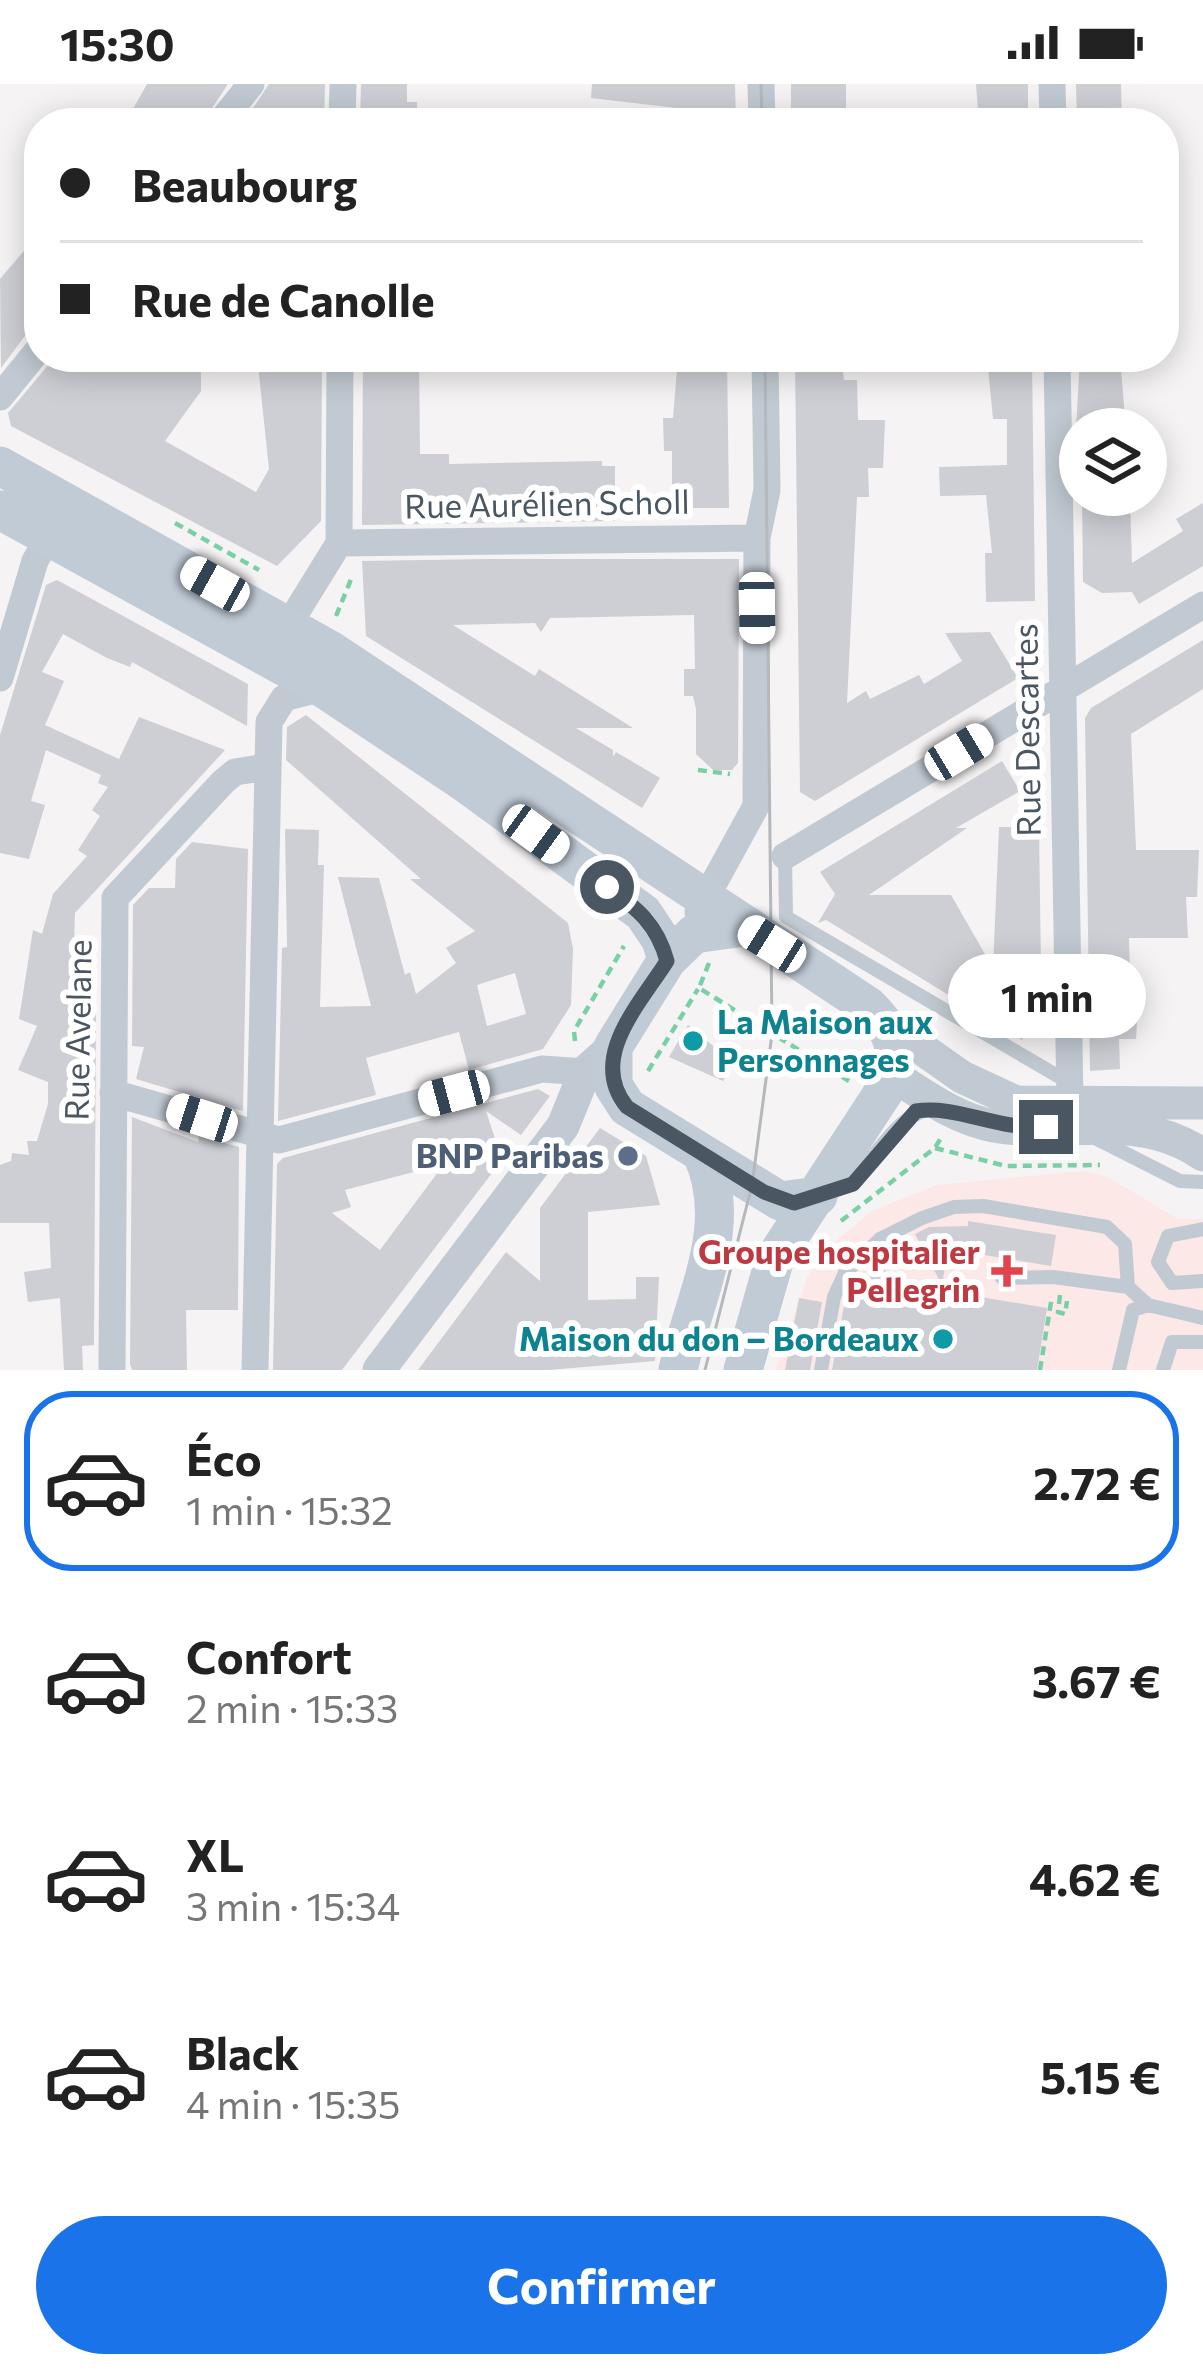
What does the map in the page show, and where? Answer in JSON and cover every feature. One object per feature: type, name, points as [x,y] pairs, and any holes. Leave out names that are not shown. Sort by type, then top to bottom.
[{"type":"main road","points":[[0,466],[289,624],[487,751],[687,931]]},
{"type":"main road","points":[[0,510],[323,688],[464,782],[643,913],[661,940],[687,931],[744,927],[868,1006],[888,1025],[895,1046],[894,1097],[824,1213],[775,1258],[742,1370]]},
{"type":"main road","points":[[687,931],[589,1063],[613,1084],[627,1107],[780,1201],[824,1213]]},
{"type":"main road","points":[[678,1370],[718,1219],[714,1179],[702,1154]]},
{"type":"street","points":[[232,108],[251,84]]},
{"type":"street","points":[[0,397],[24,367]]},
{"type":"street","points":[[289,624],[339,543],[340,372]]},
{"type":"street","points":[[687,931],[756,806],[757,538],[767,490],[765,372]]},
{"type":"street","name":"Rue Descartes","points":[[1057,372],[1069,1103]]},
{"type":"street","points":[[0,678],[35,561],[49,536]]},
{"type":"street","name":"Rue Aurélien Scholl","points":[[339,543],[757,538]]},
{"type":"street","points":[[785,856],[1203,605]]},
{"type":"street","points":[[255,1370],[269,722],[278,704],[295,692],[323,688]]},
{"type":"street","name":"Rue Avelane","points":[[112,1370],[116,898],[223,782],[250,766],[268,766]]},
{"type":"street","points":[[888,1025],[962,1077],[1004,1098],[1203,1103]]},
{"type":"street","points":[[113,1093],[279,1140],[542,1069],[589,1063],[563,1126],[379,1370]]},
{"type":"street","points":[[894,1097],[944,1107],[969,1120],[1006,1128],[1069,1103],[1203,1155]]},
{"type":"street","points":[[563,1126],[589,1112],[627,1107]]},
{"type":"lane","points":[[785,856],[785,917],[930,1004],[1180,1180],[1203,1182]]},
{"type":"lane","points":[[821,1370],[834,1297],[845,1273],[880,1239],[954,1207],[983,1205],[1106,1227],[1126,1244],[1128,1287]]},
{"type":"lane","points":[[1203,1233],[1173,1234],[1164,1241],[1159,1262],[1172,1282],[1192,1285],[1203,1280]]},
{"type":"lane","points":[[1002,1278],[1053,1277],[1128,1287],[1154,1308]]},
{"type":"lane","points":[[1119,1370],[1133,1310],[1154,1308],[1203,1318]]},
{"type":"lane","points":[[1163,1370],[1172,1342],[1203,1342]]},
{"type":"path","points":[[589,1063],[577,1060],[574,1031],[643,913]]},
{"type":"path","points":[[687,931],[709,958],[710,969],[699,988],[894,1097],[930,1130],[934,1148]]},
{"type":"path","points":[[824,1213],[934,1148],[1006,1166],[1085,1161],[1112,1170]]},
{"type":"path","points":[[1040,1370],[1051,1298],[1060,1293],[1058,1312],[1065,1313],[1068,1295],[1085,1297]]},
{"type":"shaded area","name":"Groupe hospitalier Pellegrin","points":[[1084,1171],[1108,1177],[1178,1219],[1203,1219],[1203,1370],[776,1370],[807,1278],[837,1240],[872,1211],[937,1185]]},
{"type":"building","points":[[147,84],[228,84],[212,108],[133,108]]},
{"type":"building","points":[[269,84],[325,84],[324,108],[253,108]]},
{"type":"building","points":[[361,84],[407,84],[407,102],[417,102],[417,108],[360,108]]},
{"type":"building","points":[[592,84],[735,84],[736,108],[676,108],[591,98]]},
{"type":"building","points":[[791,84],[846,84],[846,108],[791,108]]},
{"type":"building","points":[[976,84],[1028,84],[1028,108],[978,108]]},
{"type":"building","points":[[1076,84],[1121,84],[1122,108],[1077,108]]},
{"type":"building","points":[[24,251],[24,337],[1,368],[0,279]]},
{"type":"building","points":[[42,372],[201,372],[201,391],[165,441],[256,492],[269,469],[259,372],[322,372],[321,521],[277,566],[11,426],[8,413]]},
{"type":"building","points":[[363,372],[419,372],[420,454],[449,454],[449,464],[602,461],[602,466],[615,466],[615,521],[362,525]]},
{"type":"building","points":[[677,372],[727,372],[729,508],[672,508],[672,451],[664,451],[663,418],[673,418]]},
{"type":"building","points":[[795,372],[843,372],[844,380],[857,380],[858,420],[885,420],[883,468],[868,468],[869,497],[857,497],[847,703],[866,691],[870,699],[919,675],[924,684],[962,661],[945,633],[990,632],[1018,678],[815,801],[800,792]]},
{"type":"building","points":[[988,372],[1032,372],[1035,601],[986,602],[985,553],[992,553],[986,495],[940,496],[939,467],[1007,465],[1007,419],[993,419]]},
{"type":"building","points":[[1079,372],[1121,372],[1124,408],[1077,408]]},
{"type":"building","points":[[1203,503],[1203,566],[1139,604],[1132,592],[1102,593],[1083,582],[1082,516],[1131,516],[1132,563],[1183,531],[1176,519]]},
{"type":"building","points":[[739,559],[738,763],[732,770],[713,770],[696,754],[696,709],[693,696],[684,696],[684,669],[695,669],[694,615],[550,618],[541,632],[535,623],[453,625],[535,676],[539,669],[633,728],[576,728],[613,750],[613,757],[616,752],[660,778],[642,808],[366,636],[362,561]]},
{"type":"building","points":[[57,580],[248,684],[247,726],[132,662],[130,667],[107,658],[63,634],[42,672],[64,681],[45,725],[119,759],[139,717],[225,750],[75,913],[73,975],[81,975],[81,1015],[96,1014],[94,1345],[82,1346],[83,1370],[64,1370],[60,1298],[28,1302],[24,1272],[51,1268],[49,1223],[0,1223],[0,1165],[11,1161],[12,1153],[29,1155],[27,1141],[37,1141],[48,1104],[48,1082],[18,1070],[37,1026],[19,1019],[33,930],[42,934],[53,894],[87,856],[78,850],[100,816],[92,810],[108,787],[98,783],[101,775],[46,750],[31,801],[45,805],[29,859],[0,853],[0,735],[46,585]]},
{"type":"building","points":[[1203,640],[1203,689],[1131,734],[1136,850],[1199,850],[1197,897],[1186,897],[1188,938],[1129,938],[1131,1006],[1138,1006],[1136,1039],[1119,1039],[1120,1069],[1090,1071],[1085,718],[1091,708]]},
{"type":"building","points":[[306,715],[568,923],[573,949],[571,1005],[543,1049],[469,1070],[459,1032],[366,1058],[376,1095],[278,1121],[282,948],[287,947],[285,829],[319,830],[318,865],[324,865],[320,1007],[371,1006],[338,877],[379,878],[405,975],[410,972],[416,994],[456,963],[446,948],[475,931],[410,879],[421,879],[286,760],[287,727]],"holes":[[[515,973],[526,1014],[487,1026],[477,985]]]},
{"type":"building","points":[[1002,761],[1020,791],[956,828],[967,828],[869,895],[951,895],[993,968],[999,827],[1039,827],[1041,970],[1033,970],[1033,1021],[1022,1040],[826,920],[818,923],[835,894],[820,872]]},
{"type":"building","points":[[192,842],[248,849],[243,1111],[136,1079],[144,1047],[132,1046],[133,905],[149,888],[175,888],[176,859]]},
{"type":"building","name":"La Maison aux Personnages","points":[[688,1025],[734,1063],[723,1081],[669,1057]]},
{"type":"building","points":[[538,1089],[550,1096],[521,1135],[486,1111],[502,1160],[342,1370],[273,1370],[277,1164],[283,1158]],"holes":[[[444,1164],[380,1250],[332,1213],[351,1207],[345,1190]]]},
{"type":"building","points":[[132,1117],[198,1142],[199,1136],[239,1147],[238,1310],[186,1310],[187,1370],[132,1370],[130,1364]]},
{"type":"building","points":[[600,1128],[646,1156],[660,1205],[588,1212],[588,1300],[636,1299],[636,1277],[659,1277],[655,1361],[549,1370],[418,1370],[506,1252],[540,1281],[540,1208]]},
{"type":"building","points":[[968,1221],[1056,1235],[1051,1266],[948,1249],[942,1285],[915,1234],[929,1227],[968,1226]]},
{"type":"building","name":"Maison du don – Bordeaux","points":[[890,1247],[884,1281],[1047,1308],[1037,1370],[832,1370],[844,1306],[853,1306],[874,1261]]},
{"type":"building","points":[[799,1298],[822,1302],[810,1370],[785,1370]]},
{"type":"tram line","points":[[761,84],[762,108]]},
{"type":"tram line","points":[[705,1370],[752,1185],[772,1034],[765,372]]},
{"type":"place","name":"La Maison aux Personnages","points":[[693,1041]]},
{"type":"place","name":"BNP Paribas","points":[[628,1156]]},
{"type":"place","name":"Groupe hospitalier Pellegrin","points":[[1007,1271]]},
{"type":"place","name":"Maison du don – Bordeaux","points":[[943,1339]]},
{"type":"route","points":[[607,887],[643,913],[661,940],[667,961],[613,1047],[611,1069],[617,1095],[627,1107],[780,1201],[794,1203],[853,1184],[916,1111],[944,1107],[969,1120],[1006,1128],[1046,1127]]}]
